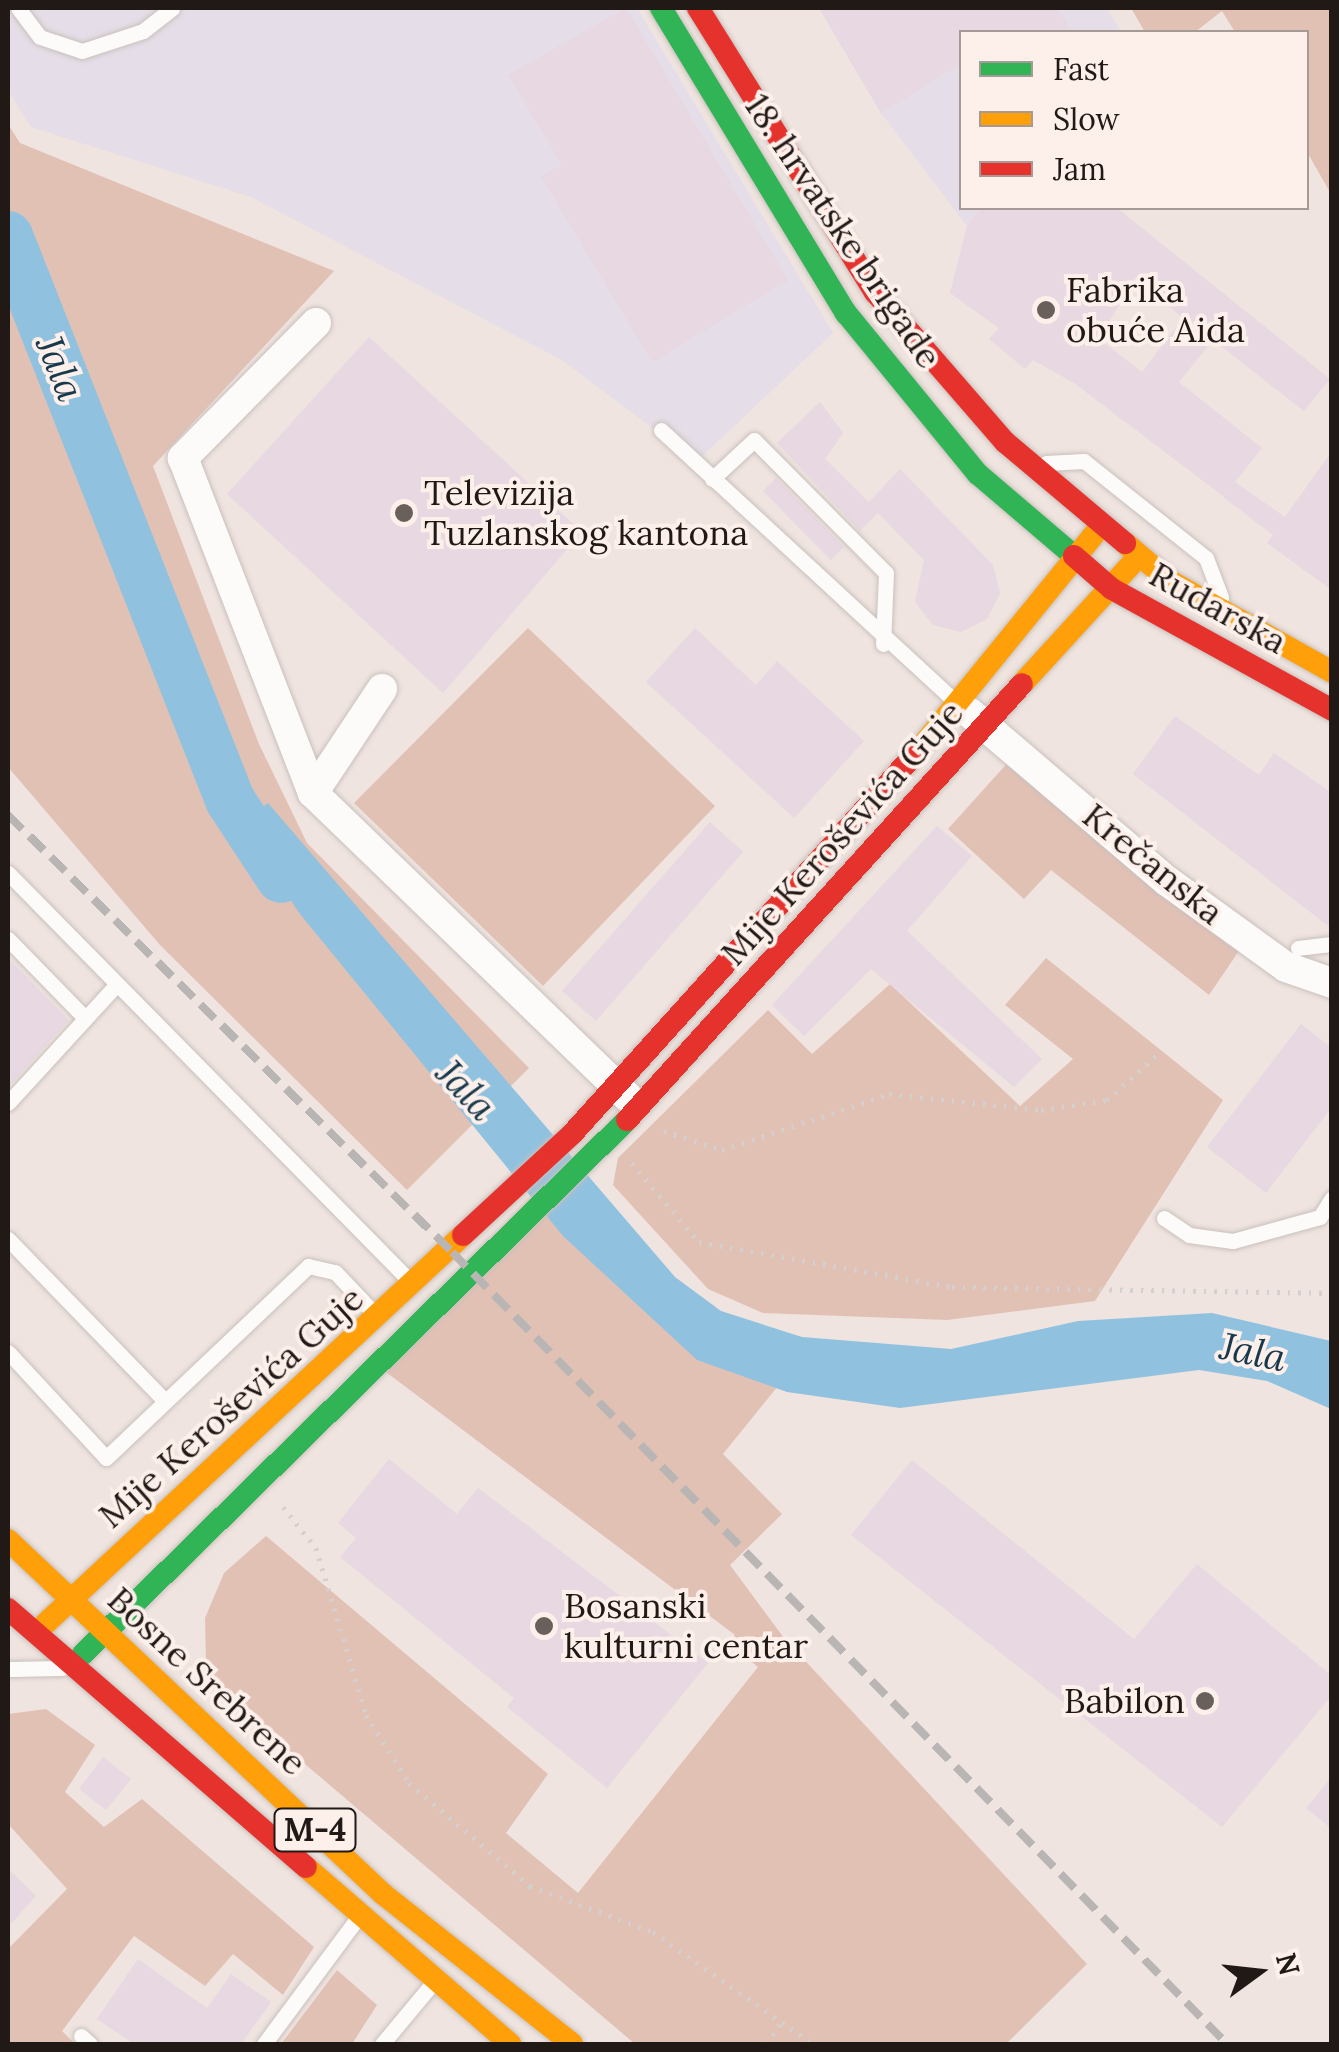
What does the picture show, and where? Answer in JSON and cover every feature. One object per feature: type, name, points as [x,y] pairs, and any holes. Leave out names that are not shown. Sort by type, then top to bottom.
[{"type":"main road","name":"18. hrvatske brigade","points":[[660,8],[846,313],[978,474],[1073,561]]},
{"type":"main road","name":"18. hrvatske brigade","points":[[698,8],[875,292],[1024,461],[1100,526]]},
{"type":"main road","name":"Mije Keroševića Guje","points":[[24,1638],[70,1601],[474,1232],[572,1134],[960,705],[1100,526]]},
{"type":"main road","name":"Rudarska","points":[[1100,526],[1230,620],[1332,672]]},
{"type":"main road","name":"Mije Keroševića Guje","points":[[72,1664],[595,1155],[649,1118],[986,726],[1138,557]]},
{"type":"main road","name":"Rudarska","points":[[1073,561],[1112,589],[1332,710]]},
{"type":"main road","name":"M-4","points":[[8,1540],[70,1601]]},
{"type":"main road","name":"Bosne Srebrene","points":[[70,1601],[383,1894],[572,2044]]},
{"type":"main road","name":"M-4","points":[[8,1609],[24,1638],[72,1664],[432,1984],[510,2044]]},
{"type":"street","points":[[316,323],[183,458],[313,794],[649,1118]]},
{"type":"street","points":[[313,794],[382,689]]},
{"type":"street","name":"Krečanska","points":[[960,705],[1167,881],[1286,967],[1332,983]]},
{"type":"lane","points":[[18,8],[40,37],[82,52],[117,44],[172,8]]},
{"type":"lane","points":[[662,430],[884,644],[960,705]]},
{"type":"lane","points":[[712,479],[754,440],[886,573],[884,644]]},
{"type":"lane","points":[[1024,461],[1084,462],[1206,558],[1230,620]]},
{"type":"lane","points":[[8,872],[415,1286]]},
{"type":"lane","points":[[8,939],[85,1018]]},
{"type":"lane","points":[[1298,948],[1332,944]]},
{"type":"lane","points":[[8,1102],[117,984]]},
{"type":"lane","points":[[1164,1218],[1188,1235],[1233,1241],[1326,1221],[1332,1198]]},
{"type":"lane","points":[[8,1239],[165,1401]]},
{"type":"lane","points":[[8,1352],[106,1458],[308,1266],[335,1272],[379,1319]]},
{"type":"lane","points":[[8,1669],[42,1674],[72,1664]]},
{"type":"lane","points":[[264,2044],[357,1918]]},
{"type":"lane","points":[[382,2044],[432,1984]]},
{"type":"path","points":[[649,1118],[722,1150],[889,1094],[1040,1110],[1107,1100],[1160,1054]]},
{"type":"path","points":[[632,1155],[634,1174],[699,1242],[952,1287],[1332,1293]]},
{"type":"path","points":[[274,1498],[316,1548],[366,1715],[408,1783],[530,1886],[653,1932],[813,2044]]},
{"type":"path","points":[[766,2044],[782,2022]]},
{"type":"shaded area","points":[[8,8],[637,8],[833,333],[697,461],[562,360],[251,197],[31,127],[8,90]]},
{"type":"shaded area","points":[[819,8],[1107,8],[1120,30],[959,30],[959,210],[979,210],[967,226],[881,113]]},
{"type":"shaded area","points":[[1131,8],[1331,8],[1331,194],[1309,156],[1309,30],[1234,30],[1222,11],[1198,30],[1144,30]]},
{"type":"shaded area","points":[[8,124],[20,143],[334,271],[153,466],[259,744],[307,843],[529,1068],[407,1190],[160,945],[8,767]]},
{"type":"shaded area","points":[[528,628],[715,806],[543,986],[354,803]]},
{"type":"shaded area","points":[[1011,759],[1243,945],[1209,995],[1051,870],[1024,899],[948,829]]},
{"type":"shaded area","points":[[1046,958],[1223,1100],[1095,1301],[947,1320],[763,1313],[708,1289],[613,1185],[618,1158],[768,1010],[812,1054],[890,984],[1020,1106],[1073,1059],[1005,1005]]},
{"type":"shaded area","points":[[559,1190],[661,1299],[795,1365],[723,1454],[782,1514],[730,1565],[784,1638],[1087,1964],[1006,2044],[635,2044],[220,1692],[206,1661],[205,1618],[224,1573],[266,1536],[548,1774],[506,1833],[578,1893],[758,1667],[730,1644],[735,1635],[378,1366]]},
{"type":"shaded area","points":[[46,1709],[95,1745],[65,1792],[104,1827],[142,1799],[314,1947],[283,1995],[233,1954],[205,1986],[134,1936],[62,2031],[75,2044],[8,2044],[8,1949],[67,1889],[8,1824],[8,1714]]},
{"type":"shaded area","points":[[337,1970],[377,2005],[352,2044],[281,2044]]},
{"type":"water","points":[[268,803],[675,1277],[721,1311],[802,1337],[951,1349],[1078,1321],[1212,1313],[1331,1341],[1331,1409],[1267,1381],[1199,1370],[900,1408],[787,1392],[697,1360],[563,1236],[300,914],[239,826]]},
{"type":"building","points":[[626,8],[788,280],[652,362],[541,176],[562,165],[508,75]]},
{"type":"building","points":[[819,8],[1057,8],[1071,30],[959,30],[959,65],[881,113]]},
{"type":"building","points":[[979,210],[1119,210],[1330,379],[1304,411],[1213,340],[1179,382],[1262,448],[1235,482],[1285,517],[1332,451],[1332,590],[1267,543],[1273,535],[1223,497],[1230,487],[1223,496],[1074,383],[1033,360],[1025,369],[989,339],[999,328],[950,293],[967,226]],"holes":[[[1135,278],[1183,318],[1142,372],[1099,339]]]},
{"type":"building","name":"Televizija Tuzlanskog kantona","points":[[369,337],[582,532],[443,693],[227,494]]},
{"type":"building","points":[[820,402],[843,433],[825,459],[869,502],[900,469],[993,565],[1000,593],[987,619],[961,632],[933,625],[915,602],[924,560],[878,513],[860,531],[777,443]]},
{"type":"building","points":[[776,478],[844,547],[831,560],[763,491]]},
{"type":"building","points":[[695,628],[756,685],[777,661],[864,741],[794,818],[646,682]]},
{"type":"building","points":[[1175,716],[1259,775],[1274,753],[1332,793],[1332,929],[1133,774]]},
{"type":"building","points":[[710,822],[743,852],[596,1021],[562,991]]},
{"type":"building","points":[[937,826],[972,856],[907,931],[1042,1059],[1014,1087],[871,969],[804,1036],[772,1005]]},
{"type":"building","points":[[8,958],[69,1020],[8,1087]]},
{"type":"building","points":[[1301,1024],[1332,1048],[1332,1107],[1266,1193],[1207,1147]]},
{"type":"building","name":"Bosanski kulturni centar","points":[[389,1459],[457,1514],[478,1488],[708,1663],[607,1788],[507,1707],[514,1698],[340,1557],[356,1538],[338,1523]]},
{"type":"building","points":[[912,1460],[1134,1639],[1197,1564],[1332,1676],[1332,1695],[1222,1827],[851,1535]]},
{"type":"building","points":[[103,1757],[131,1779],[106,1810],[79,1789]]},
{"type":"building","points":[[1332,1777],[1332,1829],[1306,1808]]},
{"type":"building","points":[[8,1869],[36,1896],[8,1927]]},
{"type":"building","points":[[138,1959],[207,2008],[231,1974],[271,2002],[241,2044],[134,2044],[97,2019]]},
{"type":"waterway","name":"Jala","points":[[8,236],[230,800],[281,878]]},
{"type":"railway","points":[[8,815],[452,1252],[1227,2044]]},
{"type":"traffic: fast","points":[[661,8],[846,313],[978,474],[1074,556]]},
{"type":"traffic: fast","points":[[83,1654],[627,1120]]},
{"type":"traffic: slow","points":[[923,745],[1100,527]]},
{"type":"traffic: slow","points":[[1125,543],[1170,581],[1332,672]]},
{"type":"traffic: slow","points":[[1022,684],[1138,557]]},
{"type":"traffic: slow","points":[[45,1624],[463,1235]]},
{"type":"traffic: slow","points":[[8,1540],[383,1894],[572,2044]]},
{"type":"traffic: slow","points":[[306,1867],[510,2044]]},
{"type":"traffic: jam","points":[[698,8],[875,292],[1005,442],[1125,543]]},
{"type":"traffic: jam","points":[[1074,556],[1112,589],[1332,710]]},
{"type":"traffic: jam","points":[[627,1120],[1022,684]]},
{"type":"traffic: jam","points":[[463,1235],[572,1134],[923,745]]},
{"type":"traffic: jam","points":[[8,1609],[306,1867]]},
{"type":"place","name":"Fabrika obuće Aida","points":[[1046,310]]},
{"type":"place","name":"Televizija Tuzlanskog kantona","points":[[404,513]]},
{"type":"place","name":"Bosanski kulturni centar","points":[[544,1626]]},
{"type":"place","name":"Babilon","points":[[1205,1701]]}]
